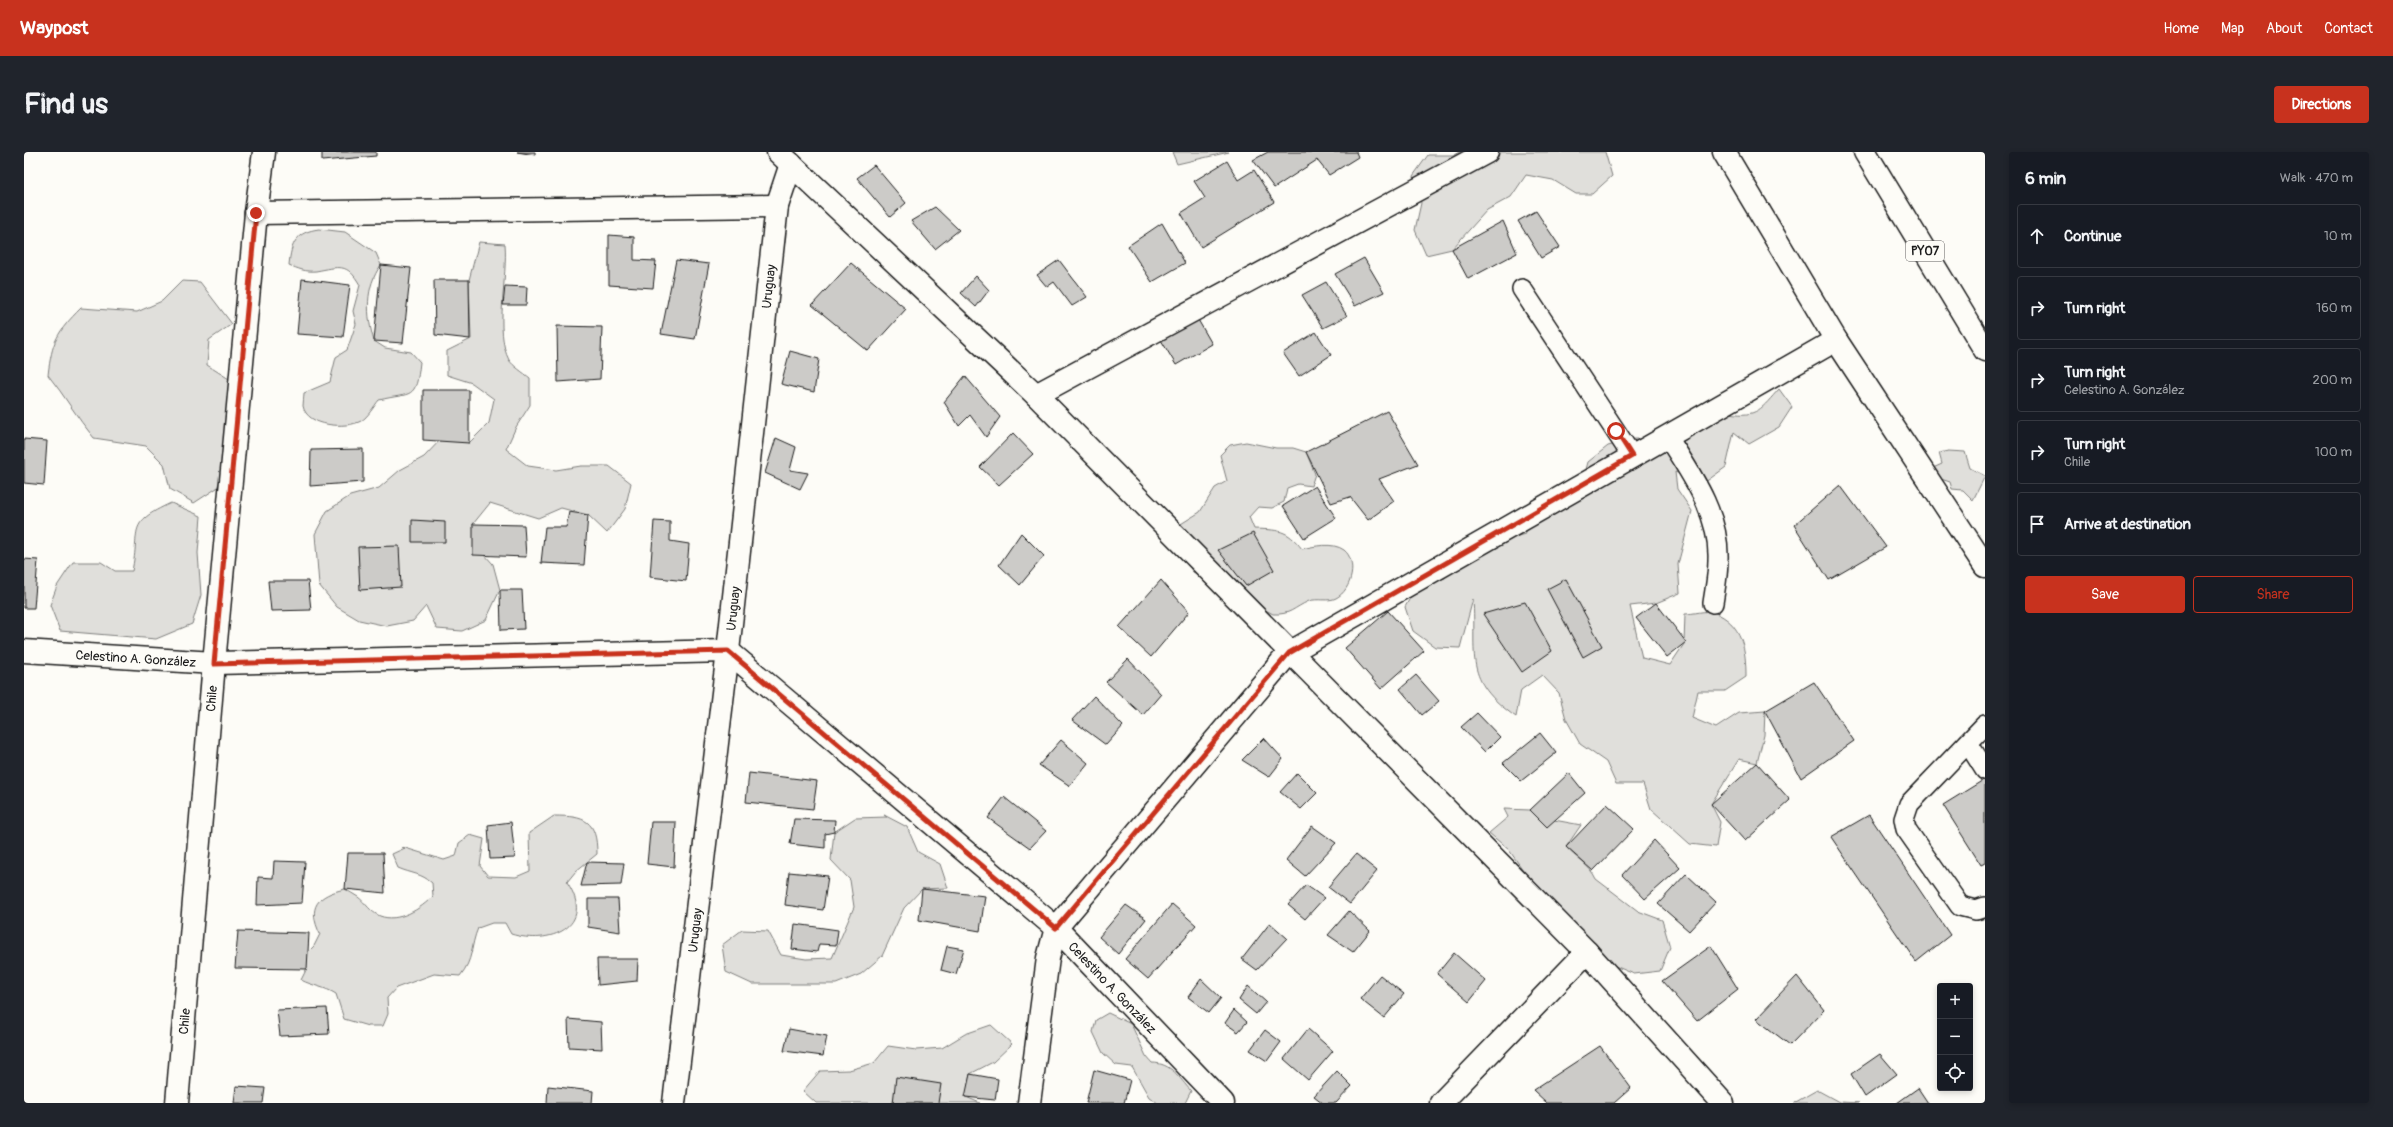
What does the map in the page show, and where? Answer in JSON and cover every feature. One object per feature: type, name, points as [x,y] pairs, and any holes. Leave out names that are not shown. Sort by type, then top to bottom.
[{"type":"main road","name":"Chile","points":[[177,1103],[214,664],[256,213],[264,152]]},
{"type":"main road","points":[[1036,396],[1488,152]]},
{"type":"main road","points":[[1724,152],[1836,340],[1982,557]]},
{"type":"main road","name":"PY07","points":[[1865,152],[1983,339]]},
{"type":"main road","points":[[784,158],[1036,396],[1289,653],[1588,952],[1723,1103]]},
{"type":"main road","name":"Uruguay","points":[[674,1103],[728,651],[777,206],[784,158]]},
{"type":"main road","points":[[256,213],[777,206]]},
{"type":"main road","points":[[1029,1103],[1048,958],[1056,928],[1289,653],[1836,340]]},
{"type":"main road","name":"Celestino A. González","points":[[24,651],[214,664],[728,651],[1056,928],[1223,1103]]},
{"type":"main road","points":[[1441,1103],[1588,952]]},
{"type":"lane","points":[[1522,289],[1632,456]]},
{"type":"lane","points":[[1668,436],[1710,511],[1716,533],[1718,560],[1714,603]]},
{"type":"lane","points":[[1985,726],[1910,804],[1904,819],[1906,829],[1960,906],[1976,910],[1985,907]]},
{"type":"lane","points":[[1968,743],[1985,770]]},
{"type":"shaded area","points":[[1172,152],[1229,152],[1177,164]]},
{"type":"shaded area","points":[[1459,152],[1605,152],[1612,176],[1592,194],[1576,194],[1553,180],[1526,175],[1511,197],[1487,210],[1452,249],[1426,255],[1415,230],[1421,203],[1413,176],[1428,155],[1454,155]]},
{"type":"shaded area","points":[[319,229],[345,232],[376,253],[381,265],[372,282],[368,302],[369,321],[374,341],[385,348],[411,352],[420,362],[417,383],[410,393],[379,400],[364,419],[354,424],[337,425],[319,422],[306,413],[303,406],[304,393],[330,382],[336,357],[347,350],[356,324],[353,311],[360,285],[346,269],[331,268],[309,271],[289,265],[291,251],[296,240],[305,233]]},
{"type":"shaded area","points":[[479,242],[505,244],[502,334],[509,360],[530,378],[530,405],[516,427],[506,449],[528,466],[556,470],[581,466],[609,466],[631,483],[625,509],[607,533],[588,515],[561,508],[538,518],[490,503],[473,524],[475,544],[493,564],[500,590],[486,620],[462,631],[437,629],[426,606],[413,621],[387,626],[359,620],[337,607],[319,585],[315,534],[327,511],[350,496],[379,488],[400,470],[424,457],[443,437],[469,443],[489,423],[494,399],[472,383],[447,375],[447,351],[471,339],[469,280]]},
{"type":"shaded area","points":[[182,281],[200,282],[232,324],[209,340],[207,365],[229,379],[227,462],[217,488],[194,503],[170,489],[164,464],[146,446],[94,438],[48,375],[51,354],[57,338],[66,324],[81,308],[137,312],[162,301]]},
{"type":"shaded area","points":[[1779,389],[1792,407],[1779,427],[1749,444],[1734,432],[1726,467],[1704,483],[1675,472],[1677,489],[1692,511],[1678,564],[1680,593],[1656,603],[1630,606],[1642,658],[1670,665],[1684,644],[1685,614],[1707,611],[1713,612],[1731,623],[1737,630],[1741,638],[1745,657],[1746,677],[1725,691],[1698,691],[1692,718],[1716,728],[1739,713],[1765,711],[1764,735],[1757,763],[1739,759],[1711,804],[1720,822],[1716,847],[1690,844],[1651,809],[1643,784],[1616,784],[1606,762],[1580,744],[1566,719],[1559,693],[1542,675],[1521,690],[1516,717],[1487,691],[1480,679],[1476,666],[1474,652],[1473,599],[1460,648],[1435,647],[1413,631],[1405,607],[1418,584],[1445,578],[1455,554],[1525,534],[1536,511],[1581,489],[1588,462],[1608,446],[1635,439],[1689,440],[1694,426],[1710,425],[1730,413],[1753,413],[1763,406]]},
{"type":"shaded area","points":[[1246,442],[1276,448],[1293,448],[1306,452],[1315,474],[1311,486],[1298,484],[1287,488],[1284,502],[1272,508],[1258,507],[1249,517],[1254,529],[1276,530],[1287,534],[1297,542],[1302,549],[1329,545],[1344,550],[1351,561],[1351,575],[1346,589],[1336,598],[1330,600],[1312,600],[1288,612],[1273,614],[1193,572],[1185,561],[1176,527],[1200,512],[1215,488],[1227,481],[1220,455],[1230,445]]},
{"type":"shaded area","points":[[1948,451],[1965,452],[1970,468],[1985,476],[1973,500],[1963,490],[1952,489],[1950,482],[1941,479],[1933,468],[1942,464],[1939,453]]},
{"type":"shaded area","points":[[171,503],[201,516],[198,553],[201,595],[192,624],[156,639],[60,631],[50,605],[57,586],[73,562],[101,562],[115,571],[132,571],[136,536],[141,522],[156,510]]},
{"type":"shaded area","points":[[1504,809],[1530,810],[1554,820],[1581,825],[1566,847],[1590,870],[1596,879],[1638,911],[1662,920],[1670,947],[1660,971],[1634,974],[1608,963],[1534,895],[1523,870],[1509,850],[1489,833],[1508,817]]},
{"type":"shaded area","points":[[884,815],[907,827],[918,852],[940,864],[948,888],[922,889],[904,908],[882,956],[861,974],[836,984],[752,984],[726,972],[722,945],[742,930],[768,931],[781,955],[806,959],[832,958],[854,907],[850,880],[831,860],[834,832],[855,818],[887,817]]},
{"type":"shaded area","points":[[554,816],[574,817],[587,822],[592,827],[595,834],[597,854],[576,871],[567,882],[575,898],[576,911],[572,921],[564,929],[553,935],[526,937],[511,934],[505,923],[492,923],[478,928],[468,964],[460,976],[434,974],[396,988],[387,998],[388,1014],[383,1026],[368,1026],[344,1019],[336,994],[301,980],[307,968],[304,956],[314,946],[320,934],[314,916],[315,909],[321,899],[327,895],[345,889],[358,897],[373,912],[380,916],[394,918],[409,914],[422,906],[433,896],[432,883],[420,875],[398,868],[392,854],[405,848],[402,847],[444,860],[456,856],[459,843],[470,835],[484,839],[480,866],[488,876],[516,877],[530,871],[529,833]]},
{"type":"shaded area","points":[[1108,1013],[1131,1024],[1146,1056],[1152,1063],[1170,1068],[1179,1076],[1191,1091],[1185,1103],[1158,1103],[1149,1097],[1132,1067],[1116,1065],[1103,1053],[1093,1032],[1096,1020]]},
{"type":"shaded area","points":[[991,1025],[1012,1044],[993,1062],[970,1074],[966,1097],[980,1103],[816,1103],[803,1091],[820,1071],[849,1070],[874,1063],[888,1046],[916,1050],[942,1048],[965,1034]]},
{"type":"shaded area","points":[[1817,1090],[1839,1102],[1859,1103],[1794,1103]]},
{"type":"building","points":[[322,152],[376,152],[376,156],[322,161]]},
{"type":"building","points":[[517,152],[535,152],[535,155]]},
{"type":"building","points":[[1268,152],[1356,152],[1358,157],[1329,175],[1317,160],[1274,188],[1253,160]]},
{"type":"building","points":[[1227,161],[1238,180],[1254,170],[1274,202],[1201,247],[1181,213],[1205,198],[1194,181]]},
{"type":"building","points":[[874,165],[906,203],[890,217],[857,178]]},
{"type":"building","points":[[935,207],[959,230],[935,249],[911,221]]},
{"type":"building","points":[[1536,211],[1560,247],[1541,258],[1518,221]]},
{"type":"building","points":[[1503,221],[1517,253],[1468,279],[1452,249]]},
{"type":"building","points":[[1162,223],[1185,263],[1152,282],[1128,246]]},
{"type":"building","points":[[609,235],[634,237],[634,260],[656,261],[653,288],[609,285]]},
{"type":"building","points":[[1364,258],[1384,292],[1355,306],[1335,274]]},
{"type":"building","points":[[676,260],[709,264],[695,339],[661,334]]},
{"type":"building","points":[[1059,260],[1087,297],[1072,306],[1054,282],[1047,287],[1037,275]]},
{"type":"building","points":[[851,263],[906,309],[868,351],[812,305]]},
{"type":"building","points":[[381,265],[411,268],[403,343],[374,341]]},
{"type":"building","points":[[976,276],[989,290],[976,307],[961,293]]},
{"type":"building","points":[[302,279],[350,285],[343,337],[297,334]]},
{"type":"building","points":[[434,280],[469,280],[470,339],[435,335]]},
{"type":"building","points":[[1326,282],[1347,316],[1323,328],[1302,295]]},
{"type":"building","points":[[505,286],[527,287],[526,305],[503,305]]},
{"type":"building","points":[[1197,318],[1212,344],[1176,365],[1161,340]]},
{"type":"building","points":[[557,326],[602,327],[600,379],[558,382]]},
{"type":"building","points":[[1316,332],[1331,355],[1299,376],[1283,353]]},
{"type":"building","points":[[790,351],[819,359],[814,392],[781,384]]},
{"type":"building","points":[[965,376],[1000,417],[986,437],[970,415],[959,426],[944,402]]},
{"type":"building","points":[[423,390],[469,390],[469,443],[423,440]]},
{"type":"building","points":[[1387,411],[1418,464],[1379,479],[1394,501],[1368,520],[1350,497],[1331,503],[1306,452]]},
{"type":"building","points":[[1013,433],[1033,454],[999,485],[980,467]]},
{"type":"building","points":[[776,438],[796,447],[790,470],[808,473],[800,489],[765,473]]},
{"type":"building","points":[[24,439],[47,441],[44,485],[24,483]]},
{"type":"building","points":[[363,449],[363,482],[310,486],[311,450]]},
{"type":"building","points":[[1840,485],[1886,547],[1829,580],[1794,525]]},
{"type":"building","points":[[1315,486],[1336,518],[1304,538],[1283,506]]},
{"type":"building","points":[[569,512],[588,515],[584,565],[541,563],[545,527],[566,527]]},
{"type":"building","points":[[412,520],[445,522],[445,542],[412,542]]},
{"type":"building","points":[[654,521],[670,522],[670,541],[689,544],[686,581],[650,577]]},
{"type":"building","points":[[473,524],[524,525],[526,557],[473,555]]},
{"type":"building","points":[[1021,533],[1044,556],[1020,585],[999,565]]},
{"type":"building","points":[[1253,533],[1274,570],[1246,586],[1218,550]]},
{"type":"building","points":[[399,546],[401,587],[360,590],[358,547]]},
{"type":"building","points":[[24,559],[38,560],[34,608],[24,608]]},
{"type":"building","points":[[1566,579],[1602,646],[1583,657],[1547,589]]},
{"type":"building","points":[[1161,580],[1189,612],[1151,657],[1119,627]]},
{"type":"building","points":[[268,581],[308,581],[311,610],[271,611]]},
{"type":"building","points":[[500,590],[522,590],[524,629],[501,630]]},
{"type":"building","points":[[1525,602],[1552,651],[1522,672],[1483,614]]},
{"type":"building","points":[[1656,603],[1686,642],[1667,657],[1636,618]]},
{"type":"building","points":[[1388,611],[1424,651],[1381,689],[1345,648]]},
{"type":"building","points":[[1128,659],[1161,694],[1143,715],[1106,682]]},
{"type":"building","points":[[1416,675],[1439,701],[1422,715],[1400,689]]},
{"type":"building","points":[[1814,682],[1854,741],[1801,778],[1765,711]]},
{"type":"building","points":[[1094,696],[1123,726],[1106,745],[1072,720]]},
{"type":"building","points":[[1477,713],[1500,737],[1485,752],[1461,727]]},
{"type":"building","points":[[1540,733],[1556,753],[1521,781],[1503,763]]},
{"type":"building","points":[[1264,738],[1283,759],[1269,777],[1242,760]]},
{"type":"building","points":[[1061,740],[1088,763],[1070,786],[1039,765]]},
{"type":"building","points":[[1757,763],[1790,800],[1745,841],[1711,804]]},
{"type":"building","points":[[749,773],[817,781],[813,809],[746,802]]},
{"type":"building","points":[[1297,773],[1317,793],[1301,809],[1280,792]]},
{"type":"building","points":[[1569,773],[1585,793],[1547,827],[1530,810]]},
{"type":"building","points":[[1985,779],[1985,863],[1981,865],[1943,805]]},
{"type":"building","points":[[1004,797],[1046,831],[1030,848],[988,818]]},
{"type":"building","points":[[1607,804],[1634,829],[1593,871],[1566,847]]},
{"type":"building","points":[[1869,815],[1950,935],[1916,962],[1831,837]]},
{"type":"building","points":[[794,819],[835,820],[834,832],[825,834],[825,848],[790,844]]},
{"type":"building","points":[[511,822],[515,858],[490,859],[488,825]]},
{"type":"building","points":[[651,822],[676,822],[674,867],[647,864]]},
{"type":"building","points":[[1312,826],[1336,843],[1305,876],[1286,860]]},
{"type":"building","points":[[1654,840],[1680,868],[1645,899],[1622,875]]},
{"type":"building","points":[[348,853],[383,853],[385,893],[345,889]]},
{"type":"building","points":[[1356,854],[1377,871],[1350,904],[1328,887]]},
{"type":"building","points":[[274,861],[305,862],[302,903],[257,905],[258,877],[273,878]]},
{"type":"building","points":[[587,862],[624,863],[621,885],[581,886]]},
{"type":"building","points":[[789,872],[828,876],[823,910],[785,905]]},
{"type":"building","points":[[1686,874],[1716,902],[1689,931],[1658,904]]},
{"type":"building","points":[[1306,885],[1324,898],[1305,919],[1288,905]]},
{"type":"building","points":[[922,889],[985,896],[980,931],[919,920]]},
{"type":"building","points":[[588,899],[618,899],[620,932],[588,927]]},
{"type":"building","points":[[1172,904],[1196,925],[1148,979],[1125,959]]},
{"type":"building","points":[[1126,905],[1146,919],[1118,954],[1099,937]]},
{"type":"building","points":[[1349,911],[1370,931],[1353,952],[1328,935]]},
{"type":"building","points":[[1270,923],[1287,938],[1257,970],[1242,959]]},
{"type":"building","points":[[795,924],[838,930],[836,945],[819,944],[817,952],[792,949]]},
{"type":"building","points":[[238,931],[309,933],[307,969],[235,968]]},
{"type":"building","points":[[947,946],[964,949],[956,974],[941,970]]},
{"type":"building","points":[[1711,946],[1738,989],[1697,1021],[1662,981]]},
{"type":"building","points":[[1454,953],[1486,981],[1469,1002],[1437,974]]},
{"type":"building","points":[[597,959],[638,959],[637,981],[598,985]]},
{"type":"building","points":[[1380,975],[1404,994],[1384,1018],[1360,999]]},
{"type":"building","points":[[1797,976],[1824,1010],[1790,1045],[1756,1019]]},
{"type":"building","points":[[1201,979],[1221,998],[1209,1013],[1188,997]]},
{"type":"building","points":[[1248,986],[1266,1002],[1256,1014],[1239,1000]]},
{"type":"building","points":[[327,1008],[329,1034],[280,1036],[277,1010]]},
{"type":"building","points":[[1234,1010],[1247,1022],[1238,1032],[1225,1023]]},
{"type":"building","points":[[568,1019],[601,1022],[602,1049],[569,1047]]},
{"type":"building","points":[[789,1029],[827,1036],[823,1056],[784,1051]]},
{"type":"building","points":[[1308,1029],[1333,1051],[1308,1080],[1284,1059]]},
{"type":"building","points":[[1265,1030],[1281,1042],[1267,1061],[1250,1050]]},
{"type":"building","points":[[1600,1046],[1631,1088],[1614,1103],[1547,1103],[1533,1090]]},
{"type":"building","points":[[1880,1054],[1897,1074],[1865,1097],[1851,1074]]},
{"type":"building","points":[[1094,1070],[1130,1080],[1124,1103],[1086,1103]]},
{"type":"building","points":[[1337,1071],[1352,1086],[1336,1103],[1323,1103],[1314,1096]]},
{"type":"building","points":[[970,1074],[998,1079],[995,1100],[965,1097]]},
{"type":"building","points":[[896,1077],[941,1084],[938,1103],[893,1103]]},
{"type":"building","points":[[236,1086],[265,1088],[263,1103],[234,1103]]},
{"type":"building","points":[[548,1086],[593,1091],[592,1103],[547,1103]]},
{"type":"building","points":[[1918,1088],[1928,1103],[1897,1103]]},
{"type":"route","points":[[256,213],[214,664],[728,651],[1056,928],[1289,653],[1632,456],[1616,431]]}]
